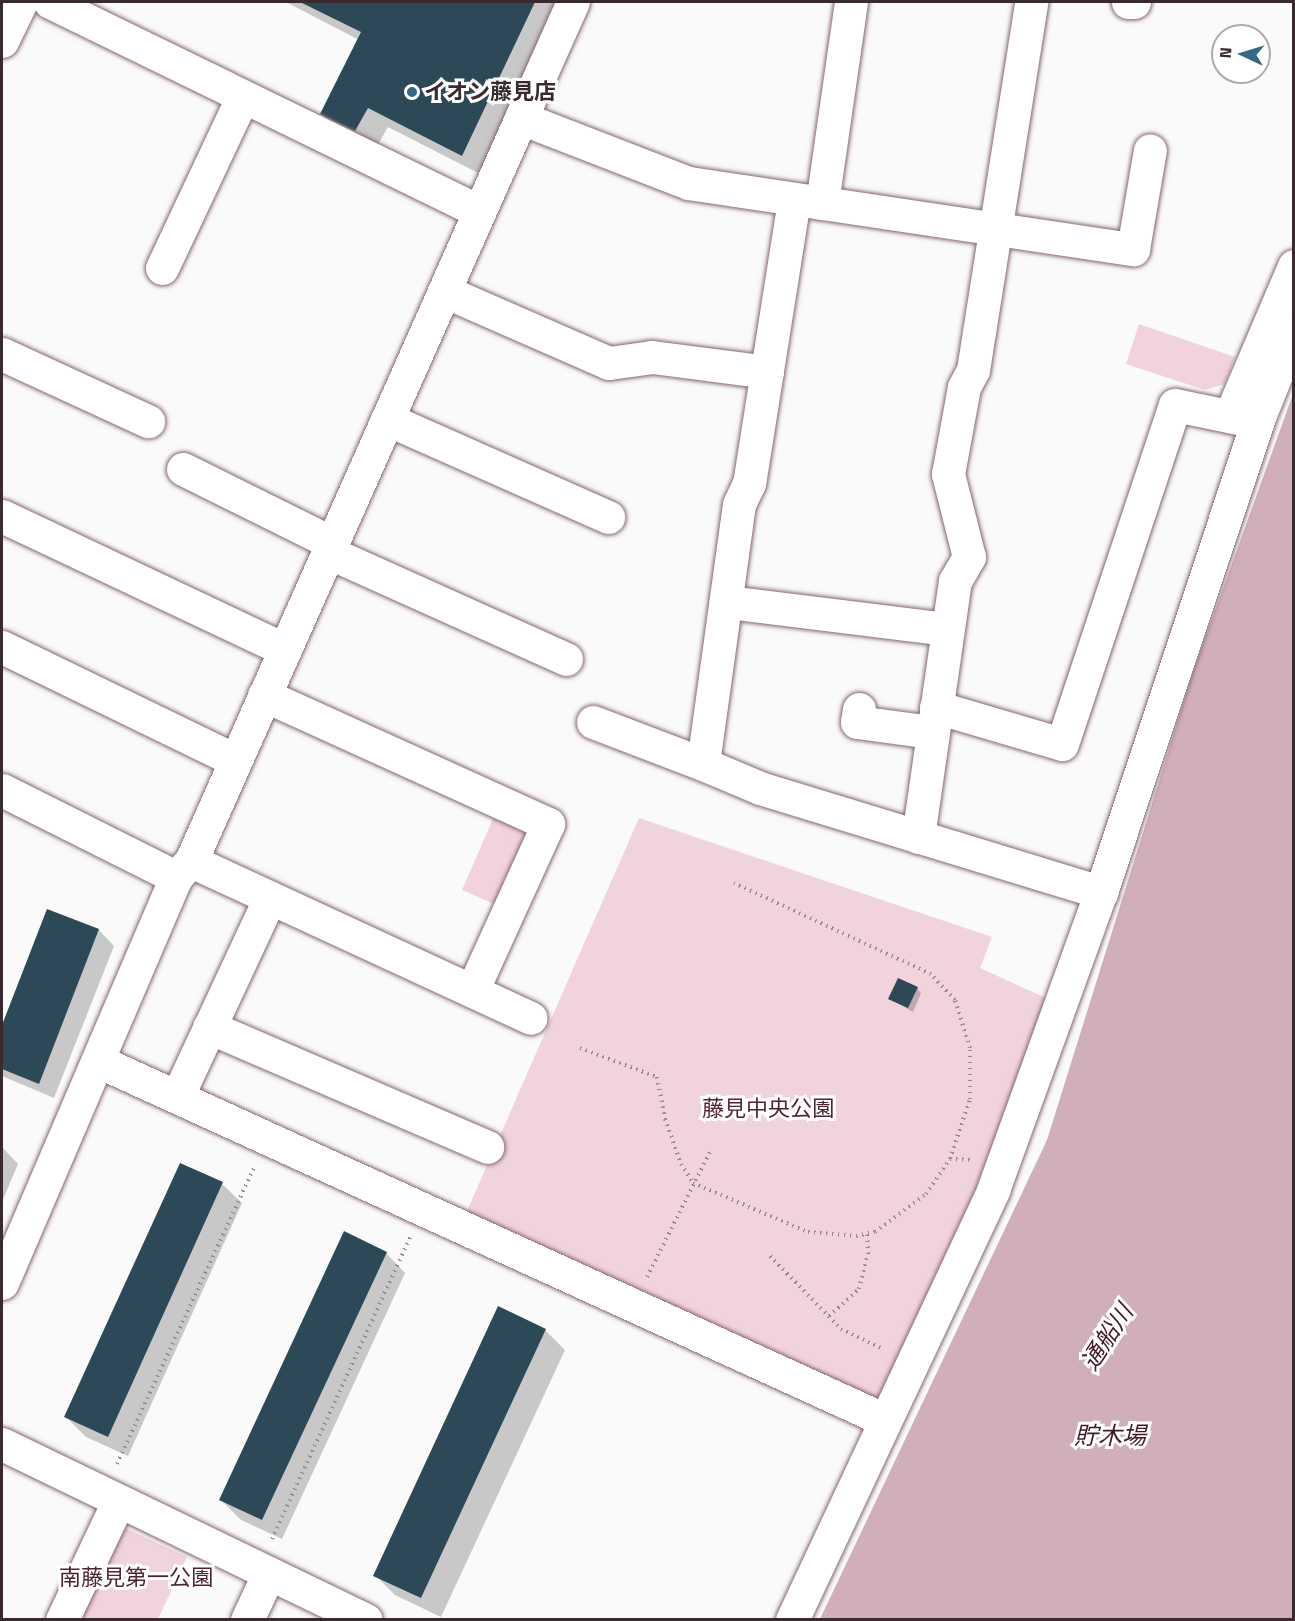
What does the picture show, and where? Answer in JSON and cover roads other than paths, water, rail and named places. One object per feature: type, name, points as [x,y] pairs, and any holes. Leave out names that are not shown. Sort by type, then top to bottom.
[{"type":"street","points":[[2,41],[21,2]]},
{"type":"street","points":[[50,2],[242,98],[478,211]]},
{"type":"street","points":[[2,1284],[183,869],[264,694],[573,2]]},
{"type":"street","points":[[703,764],[739,504],[749,483],[767,372],[808,201],[851,2]]},
{"type":"street","points":[[918,837],[947,629],[956,581],[969,557],[948,474],[964,387],[973,370],[997,230],[1030,2]]},
{"type":"street","points":[[1128,2],[1134,2]]},
{"type":"street","points":[[162,268],[242,98]]},
{"type":"street","points":[[521,118],[689,183],[1133,249],[1150,150]]},
{"type":"street","points":[[792,1620],[883,1419],[993,1190],[1101,892],[1243,419],[1293,266]]},
{"type":"street","points":[[444,291],[609,363],[652,357],[767,372]]},
{"type":"street","points":[[1243,419],[1293,330]]},
{"type":"street","points":[[2,354],[148,421]]},
{"type":"street","points":[[859,709],[857,722],[934,719],[1062,744],[1175,405],[1243,419]]},
{"type":"street","points":[[387,419],[608,517]]},
{"type":"street","points":[[183,469],[330,547],[566,659]]},
{"type":"street","points":[[2,516],[283,649]]},
{"type":"street","points":[[727,602],[947,629]]},
{"type":"street","points":[[2,648],[234,760]]},
{"type":"street","points":[[264,694],[548,824],[472,991]]},
{"type":"street","points":[[593,722],[760,788],[1101,892]]},
{"type":"street","points":[[2,790],[183,869],[270,898],[531,1018]]},
{"type":"street","points":[[177,1096],[270,898]]},
{"type":"street","points":[[209,1027],[487,1147]]},
{"type":"street","points":[[98,1060],[883,1419]]},
{"type":"street","points":[[2,1444],[366,1620]]},
{"type":"street","points":[[62,1620],[110,1498]]},
{"type":"street","points":[[247,1620],[263,1572]]},
{"type":"water","name":"貯木場","points":[[1293,394],[1293,1619],[820,1619],[1047,1140],[1194,669]]},
{"type":"place","name":"イオン藤見店","points":[[412,92]]},
{"type":"park label","name":"藤見中央公園","points":[[768,1109]]},
{"type":"park label","name":"南藤見第一公園","points":[[136,1578]]},
{"type":"water label","name":"通船川","points":[[1107,1337]]}]
